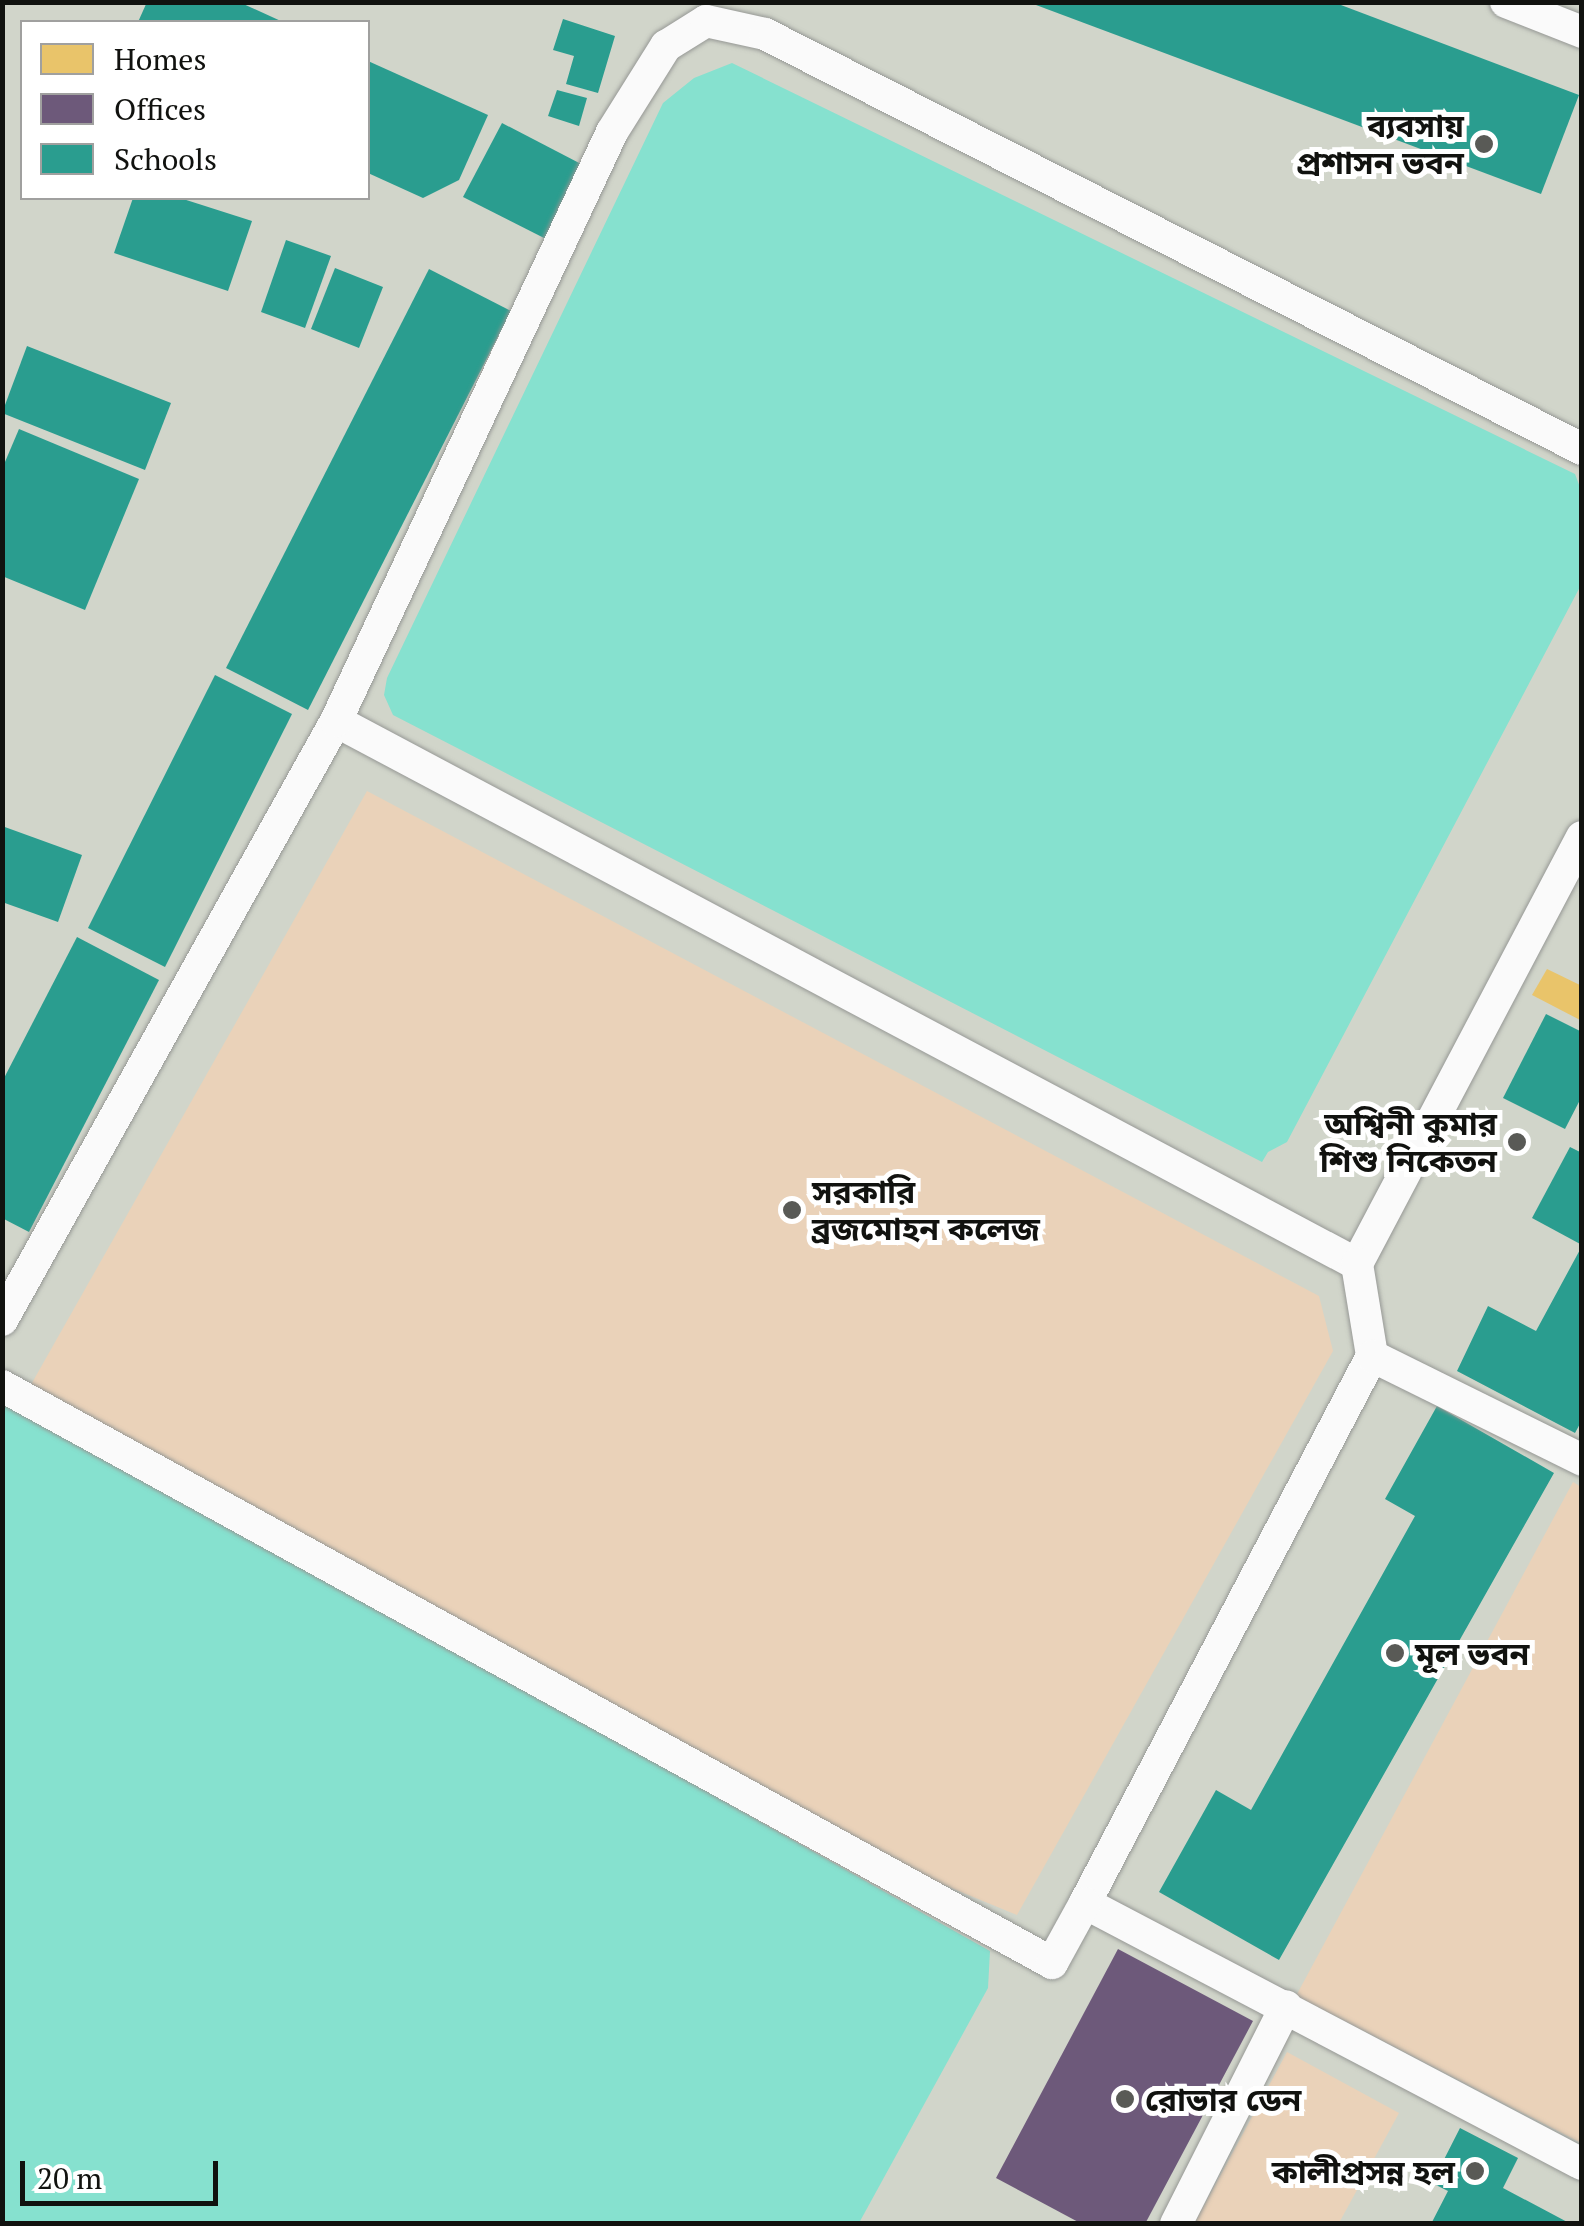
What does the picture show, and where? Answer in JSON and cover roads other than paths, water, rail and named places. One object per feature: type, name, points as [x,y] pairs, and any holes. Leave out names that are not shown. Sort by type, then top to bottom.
[{"type":"lane","points":[[1506,2],[1582,32]]},
{"type":"lane","points":[[2,1320],[336,721],[612,132],[666,46],[706,20],[765,34],[1582,450]]},
{"type":"lane","points":[[336,721],[1357,1264]]},
{"type":"lane","points":[[2,1386],[1052,1962],[1372,1356],[1357,1264],[1582,836]]},
{"type":"lane","points":[[1372,1356],[1582,1460]]},
{"type":"lane","points":[[1085,1904],[1582,2164]]},
{"type":"lane","points":[[1176,2224],[1286,2006]]},
{"type":"place","name":"ব্যবসায় প্রশাসন ভবন","points":[[1484,144]]},
{"type":"place","name":"অশ্বিনী কুমার শিশু নিকেতন","points":[[1517,1142]]},
{"type":"place","name":"সরকারি ব্রজমোহন কলেজ","points":[[792,1210]]},
{"type":"place","name":"মূল ভবন","points":[[1395,1653]]},
{"type":"place","name":"রোভার ডেন","points":[[1125,2099]]},
{"type":"place","name":"কালীপ্রসন্ন হল","points":[[1475,2171]]}]
